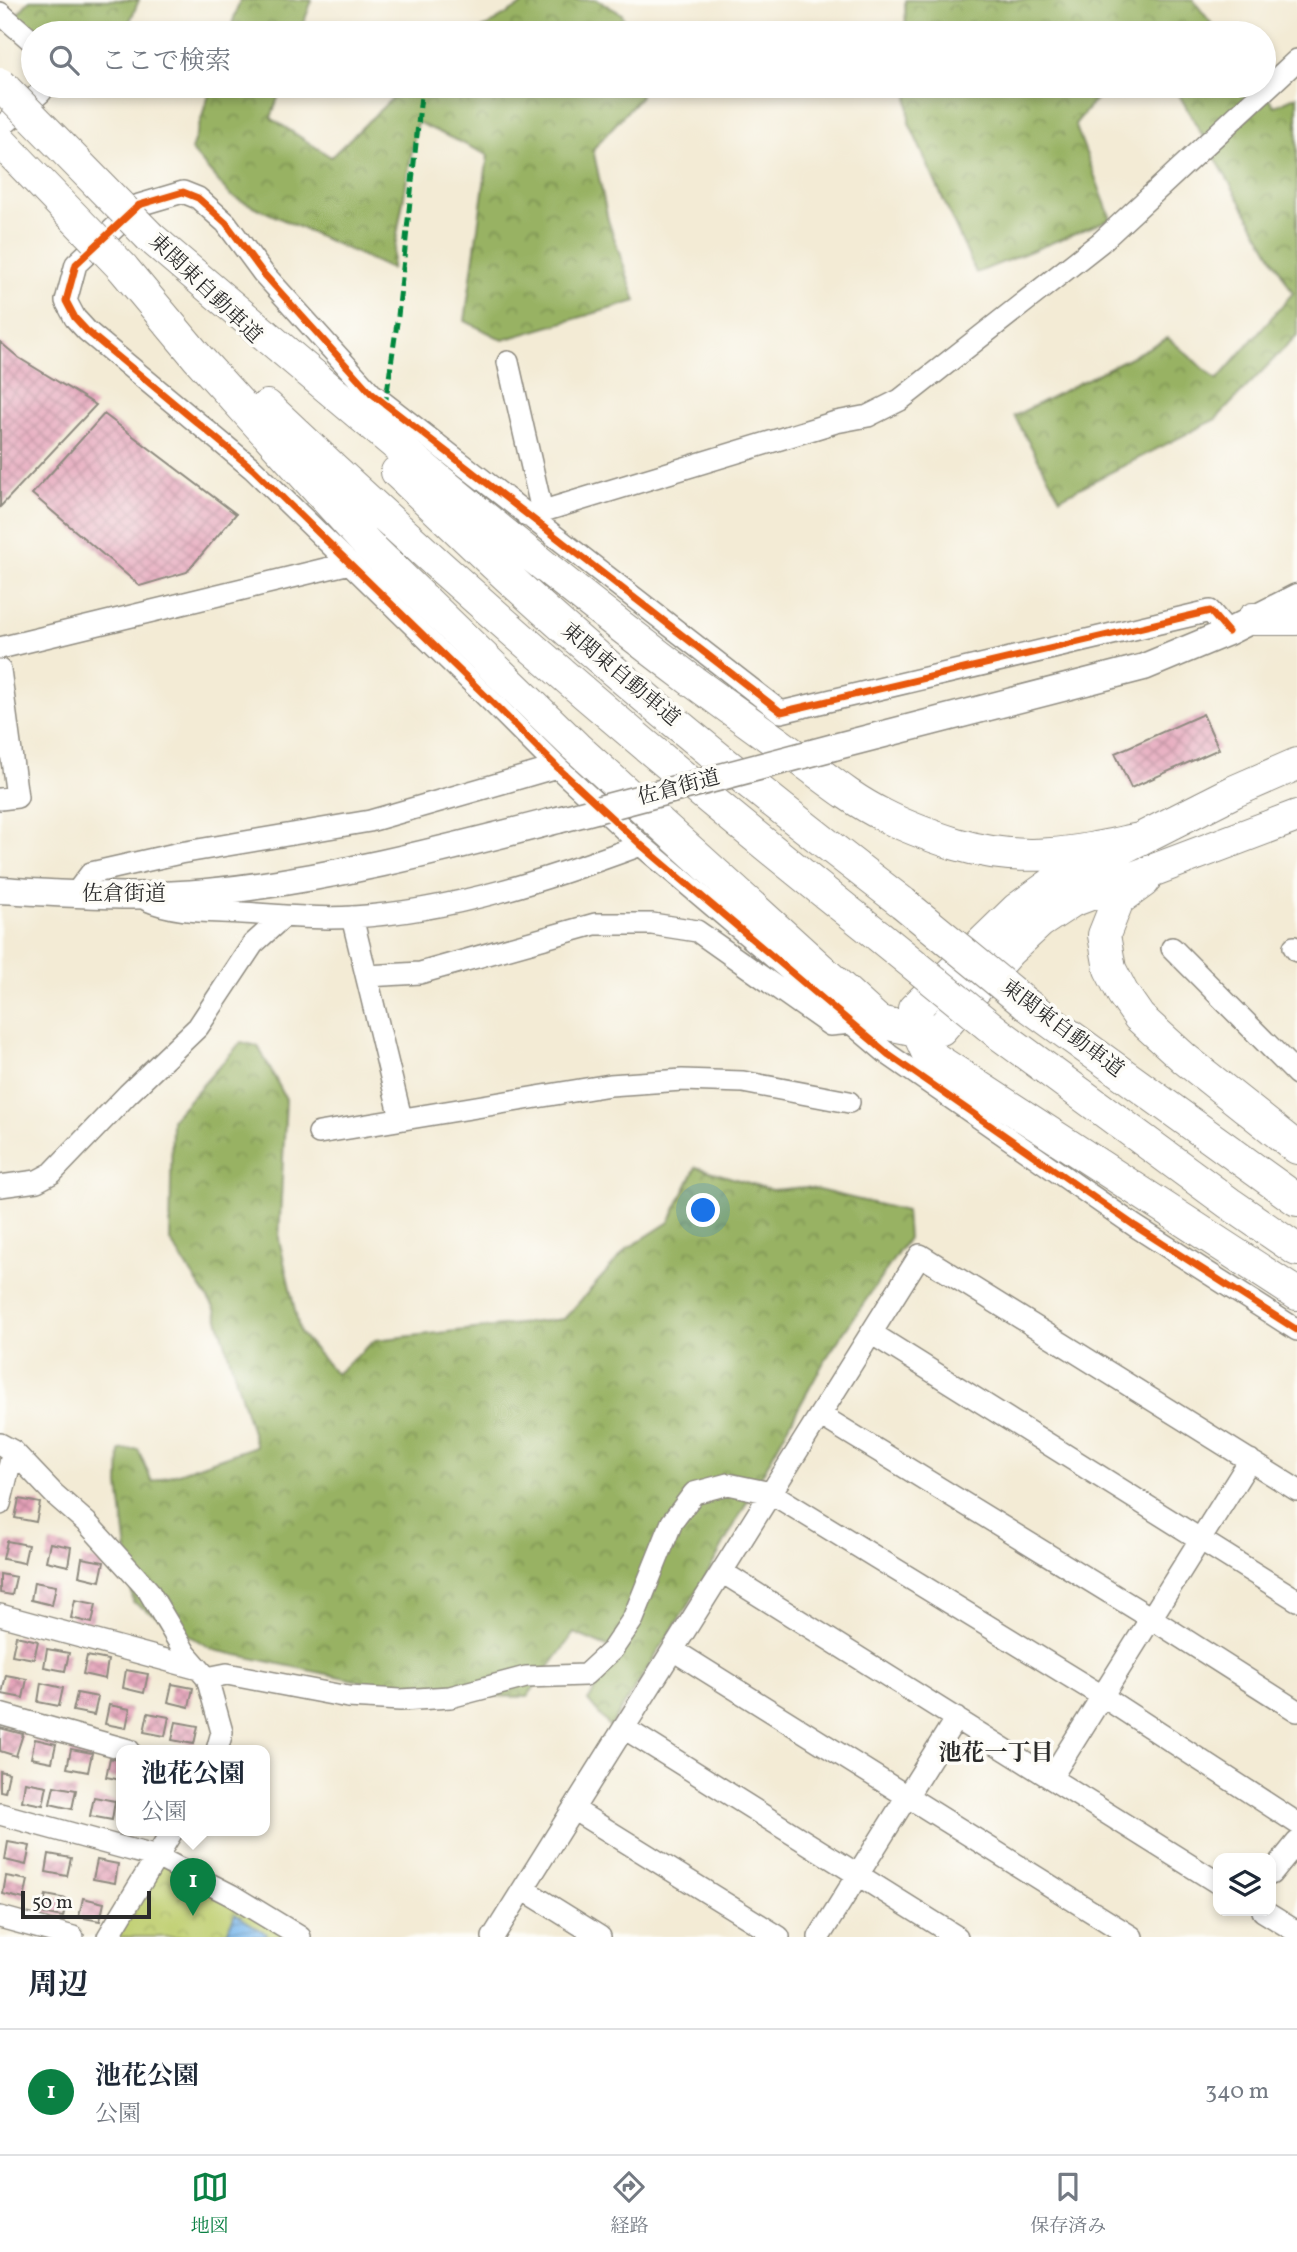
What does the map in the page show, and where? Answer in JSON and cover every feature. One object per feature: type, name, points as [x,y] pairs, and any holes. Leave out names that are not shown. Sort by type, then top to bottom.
[{"type":"highway","name":"東関東自動車道","points":[[0,84],[150,237],[521,589],[779,808],[903,903],[1026,1004],[1297,1200]]},
{"type":"highway","name":"東関東自動車道","points":[[0,141],[122,267],[301,438],[498,620],[765,846],[998,1033],[1297,1250]]},
{"type":"highway","points":[[150,237],[425,471],[582,596],[850,796],[882,815],[917,830],[994,853],[1068,854],[1140,839]]},
{"type":"highway","points":[[122,267],[198,358],[368,545],[576,747],[879,1022],[917,1030],[941,1028],[1009,951],[1040,922],[1072,901],[1297,816]]},
{"type":"highway","points":[[1241,626],[1297,619]]},
{"type":"highway","points":[[1297,764],[1235,791],[1053,883],[1017,909],[915,1009],[917,1030],[928,1054],[1297,1294]]},
{"type":"highway","points":[[1161,867],[1118,900],[1104,934],[1111,969],[1123,994],[1139,1017],[1185,1059],[1297,1148]]},
{"type":"main road","name":"佐倉街道","points":[[0,890],[137,895],[206,892],[284,882],[398,861],[1144,667],[1241,626],[1297,597]]},
{"type":"street","points":[[0,13],[21,31]]},
{"type":"street","points":[[1276,80],[1297,60]]},
{"type":"street","points":[[0,128],[34,98]]},
{"type":"street","points":[[535,513],[835,422],[868,416],[900,400],[1101,242],[1256,98]]},
{"type":"street","points":[[1241,626],[1210,611],[781,712],[535,513],[371,393],[263,273],[226,223],[198,198],[183,192],[139,205],[76,264],[66,301],[75,318],[87,331],[253,469],[556,767],[641,845],[889,1055],[1135,1226],[1297,1330]]},
{"type":"street","points":[[508,362],[535,513]]},
{"type":"street","points":[[0,648],[350,563]]},
{"type":"street","points":[[0,670],[17,797],[0,799]]},
{"type":"street","points":[[75,894],[91,873],[180,853],[370,821],[556,767]]},
{"type":"street","points":[[137,895],[159,905],[188,910],[352,918],[433,907],[504,891],[641,845]]},
{"type":"street","points":[[0,1186],[37,1181],[52,1173],[128,1094],[198,1027],[253,944],[284,916]]},
{"type":"street","points":[[352,918],[401,1118]]},
{"type":"street","points":[[367,975],[420,974],[595,924],[652,924],[697,931],[830,1025],[852,1023]]},
{"type":"street","points":[[1172,948],[1297,1073]]},
{"type":"street","points":[[319,1133],[610,1085],[682,1080],[743,1082],[849,1102]]},
{"type":"street","points":[[493,1937],[920,1255],[1297,1490]]},
{"type":"street","points":[[871,1333],[1297,1600]]},
{"type":"street","points":[[820,1415],[1297,1711]]},
{"type":"street","points":[[0,1501],[7,1448]]},
{"type":"street","points":[[7,1448],[87,1523],[141,1581],[161,1608],[186,1654],[203,1673],[222,1732],[218,1745]]},
{"type":"street","points":[[1051,1778],[1250,1460]]},
{"type":"street","points":[[0,1615],[203,1673],[227,1674],[348,1697],[400,1700],[450,1697],[526,1677],[584,1675],[612,1650],[633,1619],[671,1522],[694,1493],[728,1484],[771,1493],[1102,1696],[1297,1823]]},
{"type":"street","points":[[722,1572],[1213,1880]]},
{"type":"street","points":[[673,1650],[1132,1937]]},
{"type":"street","points":[[0,1714],[116,1746]]},
{"type":"street","points":[[819,1937],[956,1718]]},
{"type":"street","points":[[624,1728],[954,1936]]},
{"type":"street","points":[[573,1810],[779,1937]]},
{"type":"street","points":[[0,1814],[158,1857],[231,1895],[300,1937]]},
{"type":"street","points":[[108,1937],[170,1836]]},
{"type":"street","points":[[1276,1868],[1297,1842]]},
{"type":"street","points":[[523,1889],[600,1937]]},
{"type":"street","points":[[1271,1916],[1297,1932]]},
{"type":"street","points":[[0,1917],[73,1937]]},
{"type":"green space","points":[[30,0],[139,0],[130,21],[21,21],[21,30],[7,26]]},
{"type":"green space","points":[[240,0],[312,0],[304,21],[233,21]]},
{"type":"green space","points":[[530,0],[597,0],[622,14],[624,21],[495,21]]},
{"type":"green space","points":[[905,0],[1193,0],[1210,21],[906,21]]},
{"type":"green space","points":[[1297,96],[1297,335],[1216,419],[1060,498],[1014,416],[1168,338],[1217,380],[1293,293],[1181,98],[1269,98],[1275,106]]},
{"type":"green space","points":[[208,98],[278,98],[271,118],[331,157],[392,98],[639,98],[593,149],[608,220],[636,301],[503,340],[465,321],[488,155],[417,122],[391,269],[231,196],[191,150]]},
{"type":"green space","points":[[908,98],[1097,98],[1075,124],[1111,219],[976,273],[909,123]]},
{"type":"green space","points":[[241,1042],[258,1046],[286,1099],[279,1239],[300,1333],[336,1374],[375,1340],[564,1319],[627,1249],[669,1222],[696,1167],[772,1190],[806,1187],[906,1211],[908,1238],[825,1360],[704,1580],[610,1727],[588,1701],[619,1652],[574,1633],[527,1697],[420,1694],[214,1650],[133,1602],[119,1485],[120,1450],[138,1449],[152,1482],[256,1446],[215,1309],[170,1241],[172,1119]]},
{"type":"green space","points":[[157,1857],[300,1937],[108,1937]]},
{"type":"water","points":[[235,1914],[267,1934],[265,1937],[225,1937]]},
{"type":"building","points":[[0,342],[19,358],[96,405],[0,507]]},
{"type":"building","points":[[104,414],[236,514],[187,572],[140,586],[32,494]]},
{"type":"building","points":[[1203,714],[1219,749],[1131,788],[1115,753]]},
{"type":"building","points":[[19,1499],[40,1503],[36,1522],[15,1518]]},
{"type":"building","points":[[7,1541],[28,1545],[24,1563],[3,1559]]},
{"type":"building","points":[[50,1543],[71,1547],[68,1566],[46,1561]]},
{"type":"building","points":[[82,1558],[104,1562],[100,1581],[79,1576]]},
{"type":"building","points":[[0,1574],[16,1577],[12,1595],[0,1593]]},
{"type":"building","points":[[34,1582],[56,1586],[52,1605],[31,1600]]},
{"type":"building","points":[[75,1600],[96,1604],[92,1623],[71,1618]]},
{"type":"building","points":[[16,1636],[38,1641],[34,1659],[12,1655]]},
{"type":"building","points":[[47,1649],[69,1653],[65,1671],[44,1667]]},
{"type":"building","points":[[87,1656],[108,1660],[105,1679],[83,1674]]},
{"type":"building","points":[[126,1670],[148,1674],[144,1693],[123,1688]]},
{"type":"building","points":[[6,1675],[27,1679],[23,1698],[2,1694]]},
{"type":"building","points":[[41,1683],[63,1688],[59,1706],[38,1702]]},
{"type":"building","points":[[172,1684],[193,1688],[189,1707],[168,1702]]},
{"type":"building","points":[[77,1693],[98,1697],[94,1715],[73,1711]]},
{"type":"building","points":[[109,1705],[130,1709],[126,1728],[105,1724]]},
{"type":"building","points":[[148,1713],[169,1717],[165,1736],[144,1732]]},
{"type":"building","points":[[176,1722],[198,1726],[194,1744],[172,1740]]},
{"type":"building","points":[[0,1728],[23,1734],[16,1756],[0,1751]]},
{"type":"building","points":[[35,1739],[56,1744],[52,1762],[31,1758]]},
{"type":"building","points":[[71,1749],[92,1753],[88,1772],[67,1768]]},
{"type":"building","points":[[110,1758],[116,1760],[116,1779],[106,1777]]},
{"type":"building","points":[[0,1771],[9,1773],[5,1792],[0,1791]]},
{"type":"building","points":[[25,1782],[47,1786],[43,1805],[22,1801]]},
{"type":"building","points":[[54,1786],[76,1790],[72,1809],[50,1804]]},
{"type":"building","points":[[94,1797],[115,1801],[112,1820],[90,1816]]},
{"type":"building","points":[[8,1842],[30,1846],[26,1865],[5,1860]]},
{"type":"building","points":[[49,1854],[71,1858],[67,1876],[46,1872]]},
{"type":"building","points":[[97,1860],[118,1864],[115,1883],[93,1879]]},
{"type":"building","points":[[6,1876],[28,1880],[24,1899],[3,1894]]},
{"type":"building","points":[[46,1895],[67,1899],[63,1917],[42,1913]]},
{"type":"building","points":[[83,1898],[104,1903],[100,1921],[79,1917]]},
{"type":"marked path","points":[[385,406],[398,316],[421,98]]},
{"type":"cycle path","points":[[1228,632],[1210,611],[781,712],[371,393],[263,273],[226,223],[198,198],[183,192],[139,205],[76,264],[66,301],[75,318],[87,331],[253,469],[557,767],[641,845],[889,1055],[1135,1226],[1297,1330]]},
{"type":"place","name":"池花公園","points":[[193,1916]]},
{"type":"district","name":"池花一丁目","points":[[996,1754]]}]
